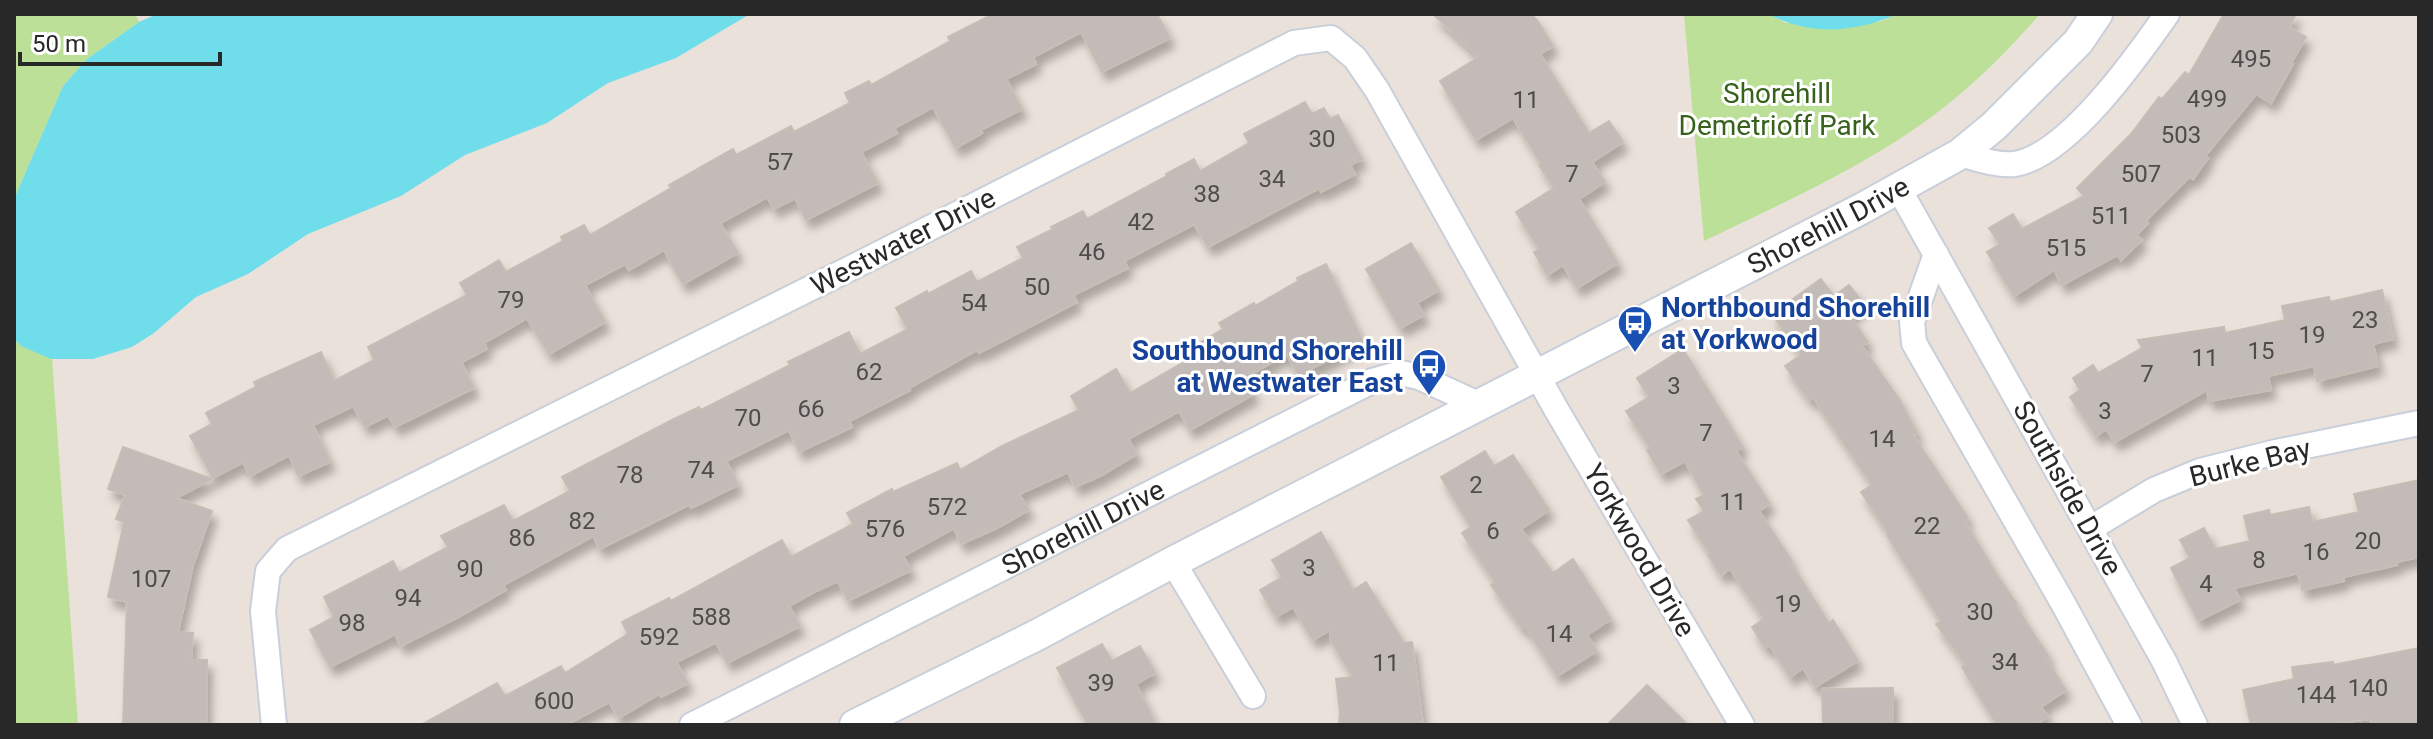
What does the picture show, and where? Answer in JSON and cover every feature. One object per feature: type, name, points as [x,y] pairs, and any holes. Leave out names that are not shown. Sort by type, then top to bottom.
[{"type":"street","name":"Shorehill Drive","points":[[855,725],[1037,635],[1899,189],[1960,154],[1994,126],[2078,42],[2097,14]]},
{"type":"street","points":[[1960,154],[2014,164],[2052,148],[2141,51],[2167,14]]},
{"type":"street","name":"Westwater Drive","points":[[274,725],[263,611],[268,571],[287,549],[1294,43],[1331,38],[1355,58],[1377,90],[1537,376]]},
{"type":"street","name":"Southside Drive","points":[[1899,189],[2091,528],[2164,661],[2195,725]]},
{"type":"street","points":[[1936,254],[1912,322],[1914,343],[2129,725]]},
{"type":"street","name":"Shorehill Drive","points":[[692,725],[1372,381],[1401,373],[1419,377],[1480,405]]},
{"type":"street","name":"Yorkwood Drive","points":[[1537,376],[1742,725]]},
{"type":"street","name":"Burke Bay","points":[[2091,528],[2154,490],[2200,471],[2419,423]]},
{"type":"street","points":[[1173,562],[1253,696]]},
{"type":"green space","points":[[14,14],[135,14],[139,22],[87,59],[63,86],[14,199]]},
{"type":"green space","name":"Shorehill Demetrioff Park","points":[[1684,14],[1768,14],[1786,23],[1879,22],[1897,14],[2040,14],[1977,80],[1908,134],[1822,183],[1704,241]]},
{"type":"green space","points":[[14,339],[21,346],[52,358],[78,725],[14,725]]},
{"type":"water","points":[[157,14],[750,14],[676,58],[608,83],[547,123],[465,155],[401,196],[308,234],[248,274],[196,297],[154,333],[132,347],[93,359],[51,359],[21,346],[14,339],[14,199],[63,86],[87,59],[139,22]]},
{"type":"water","points":[[1768,14],[1897,14],[1849,28],[1816,29]]},
{"type":"building","points":[[993,14],[1157,14],[1170,38],[1102,72],[1081,32],[1033,57],[1036,64],[1006,79],[1022,109],[980,130],[982,133],[956,148],[933,107],[894,128],[897,133],[861,152],[878,183],[806,220],[795,198],[774,209],[767,197],[720,223],[738,253],[683,284],[664,250],[629,270],[625,264],[585,285],[605,322],[549,354],[527,318],[484,343],[487,349],[461,362],[474,388],[395,427],[388,415],[365,427],[353,406],[313,425],[330,462],[298,476],[289,455],[250,476],[243,462],[213,478],[190,436],[212,424],[206,413],[256,387],[254,382],[321,352],[334,381],[374,360],[368,347],[467,295],[460,283],[499,260],[506,272],[563,241],[561,237],[584,225],[590,235],[733,149],[736,155],[791,126],[794,132],[850,103],[845,93],[869,81],[871,85],[950,41],[948,37]]},
{"type":"building","points":[[1433,14],[1531,14],[1537,20],[1553,46],[1540,54],[1589,133],[1609,121],[1623,142],[1592,162],[1605,182],[1579,199],[1618,263],[1577,288],[1563,265],[1547,275],[1534,252],[1539,249],[1516,212],[1554,188],[1513,118],[1476,140],[1440,81],[1479,57]]},
{"type":"building","points":[[2224,14],[2296,14],[2289,27],[2306,37],[2271,103],[2256,94],[2205,156],[2208,158],[2193,179],[2190,176],[2146,220],[2148,223],[2136,235],[2142,240],[2121,260],[2117,255],[2062,285],[2054,270],[2014,296],[1987,252],[2000,244],[1989,228],[2013,214],[2022,229],[2084,196],[2077,188],[2131,134],[2159,97],[2162,99],[2185,72],[2189,75]]},
{"type":"building","points":[[1305,102],[1312,114],[1324,108],[1330,119],[1338,115],[1362,159],[1350,165],[1355,174],[1321,192],[1319,188],[1208,247],[1194,224],[1124,261],[1128,268],[1073,295],[1077,302],[979,353],[977,350],[910,390],[849,421],[852,427],[799,452],[789,430],[726,461],[738,485],[691,508],[690,504],[600,549],[593,536],[503,585],[506,590],[401,646],[395,634],[330,667],[310,630],[334,617],[324,597],[393,561],[399,573],[448,547],[441,536],[504,505],[513,521],[570,491],[562,477],[672,420],[699,407],[701,410],[849,332],[860,354],[908,329],[896,308],[971,271],[977,282],[1023,258],[1017,247],[1053,229],[1051,227],[1083,211],[1087,219],[1194,159],[1200,171],[1249,143],[1244,134]]},
{"type":"building","points":[[1411,243],[1439,290],[1417,303],[1424,315],[1400,328],[1366,269]]},
{"type":"building","points":[[1326,264],[1363,342],[1299,375],[1286,354],[1245,378],[1254,394],[1190,430],[1179,411],[1128,439],[1137,454],[1075,487],[1068,472],[1019,494],[1029,510],[995,529],[961,544],[954,528],[903,556],[911,570],[848,601],[838,581],[816,591],[789,606],[800,626],[727,663],[716,642],[676,662],[688,683],[661,697],[659,694],[619,718],[609,702],[566,725],[421,725],[497,683],[505,696],[561,666],[565,673],[628,634],[622,622],[669,598],[671,601],[782,540],[791,557],[853,524],[847,513],[892,489],[893,492],[957,463],[960,470],[1002,446],[1079,410],[1071,396],[1116,369],[1130,393],[1196,355],[1191,348],[1223,329],[1219,323],[1254,303],[1255,306],[1298,281],[1297,278]]},
{"type":"building","points":[[1821,279],[1834,296],[1849,285],[1864,304],[1849,315],[1868,342],[1862,346],[1899,399],[1917,433],[1913,435],[1968,518],[1964,520],[2049,657],[2046,659],[2066,690],[2041,707],[2048,717],[2035,725],[1997,725],[1962,667],[1966,665],[1936,624],[1941,621],[1861,492],[1872,485],[1813,397],[1809,400],[1785,366],[1801,355],[1772,314]]},
{"type":"building","points":[[2382,290],[2393,339],[2373,344],[2378,366],[2317,381],[2314,366],[2268,376],[2271,390],[2209,401],[2207,390],[2115,442],[2106,429],[2096,436],[2070,397],[2080,390],[2073,378],[2093,365],[2098,373],[2142,348],[2138,340],[2224,327],[2225,333],[2285,320],[2282,306],[2329,297],[2330,302]]},
{"type":"building","points":[[1683,349],[1743,447],[1736,451],[1770,504],[1759,511],[1829,623],[1833,620],[1858,661],[1815,687],[1803,668],[1790,677],[1770,645],[1765,648],[1752,627],[1764,619],[1730,569],[1721,575],[1708,555],[1688,520],[1704,511],[1696,499],[1704,495],[1685,461],[1661,474],[1647,450],[1650,448],[1626,411],[1649,397],[1637,378]]},
{"type":"building","points":[[123,447],[212,479],[176,498],[212,511],[193,565],[178,632],[193,633],[191,660],[207,660],[206,725],[123,725],[127,602],[108,597],[124,522],[116,519],[125,495],[108,489]]},
{"type":"building","points":[[1485,451],[1494,466],[1513,455],[1549,510],[1521,529],[1553,573],[1573,559],[1611,619],[1587,635],[1597,651],[1557,676],[1525,626],[1522,628],[1491,585],[1495,582],[1462,533],[1471,527],[1441,477]]},
{"type":"building","points":[[2419,480],[2419,557],[2396,562],[2397,565],[2302,590],[2298,573],[2234,588],[2240,600],[2198,621],[2171,568],[2190,558],[2180,540],[2204,528],[2215,549],[2250,541],[2244,516],[2269,510],[2270,515],[2309,507],[2312,522],[2359,512],[2354,494]]},
{"type":"building","points":[[1321,532],[1353,590],[1366,582],[1404,643],[1412,642],[1423,725],[1339,725],[1336,679],[1353,677],[1331,641],[1330,630],[1313,640],[1293,607],[1276,617],[1260,590],[1282,577],[1272,560]]},
{"type":"building","points":[[1102,644],[1112,661],[1140,646],[1155,673],[1136,684],[1156,725],[1088,725],[1057,668]]},
{"type":"building","points":[[2419,648],[2419,725],[2371,725],[2370,719],[2325,725],[2251,725],[2243,690],[2294,679],[2292,667],[2333,662],[2333,665]]},
{"type":"building","points":[[1647,685],[1688,725],[1607,725]]},
{"type":"building","points":[[1893,688],[1893,725],[1823,725],[1822,689]]},
{"type":"place","name":"Northbound Shorehill at Yorkwood","points":[[1635,354]]},
{"type":"place","name":"Southbound Shorehill at Westwater East","points":[[1429,397]]}]
